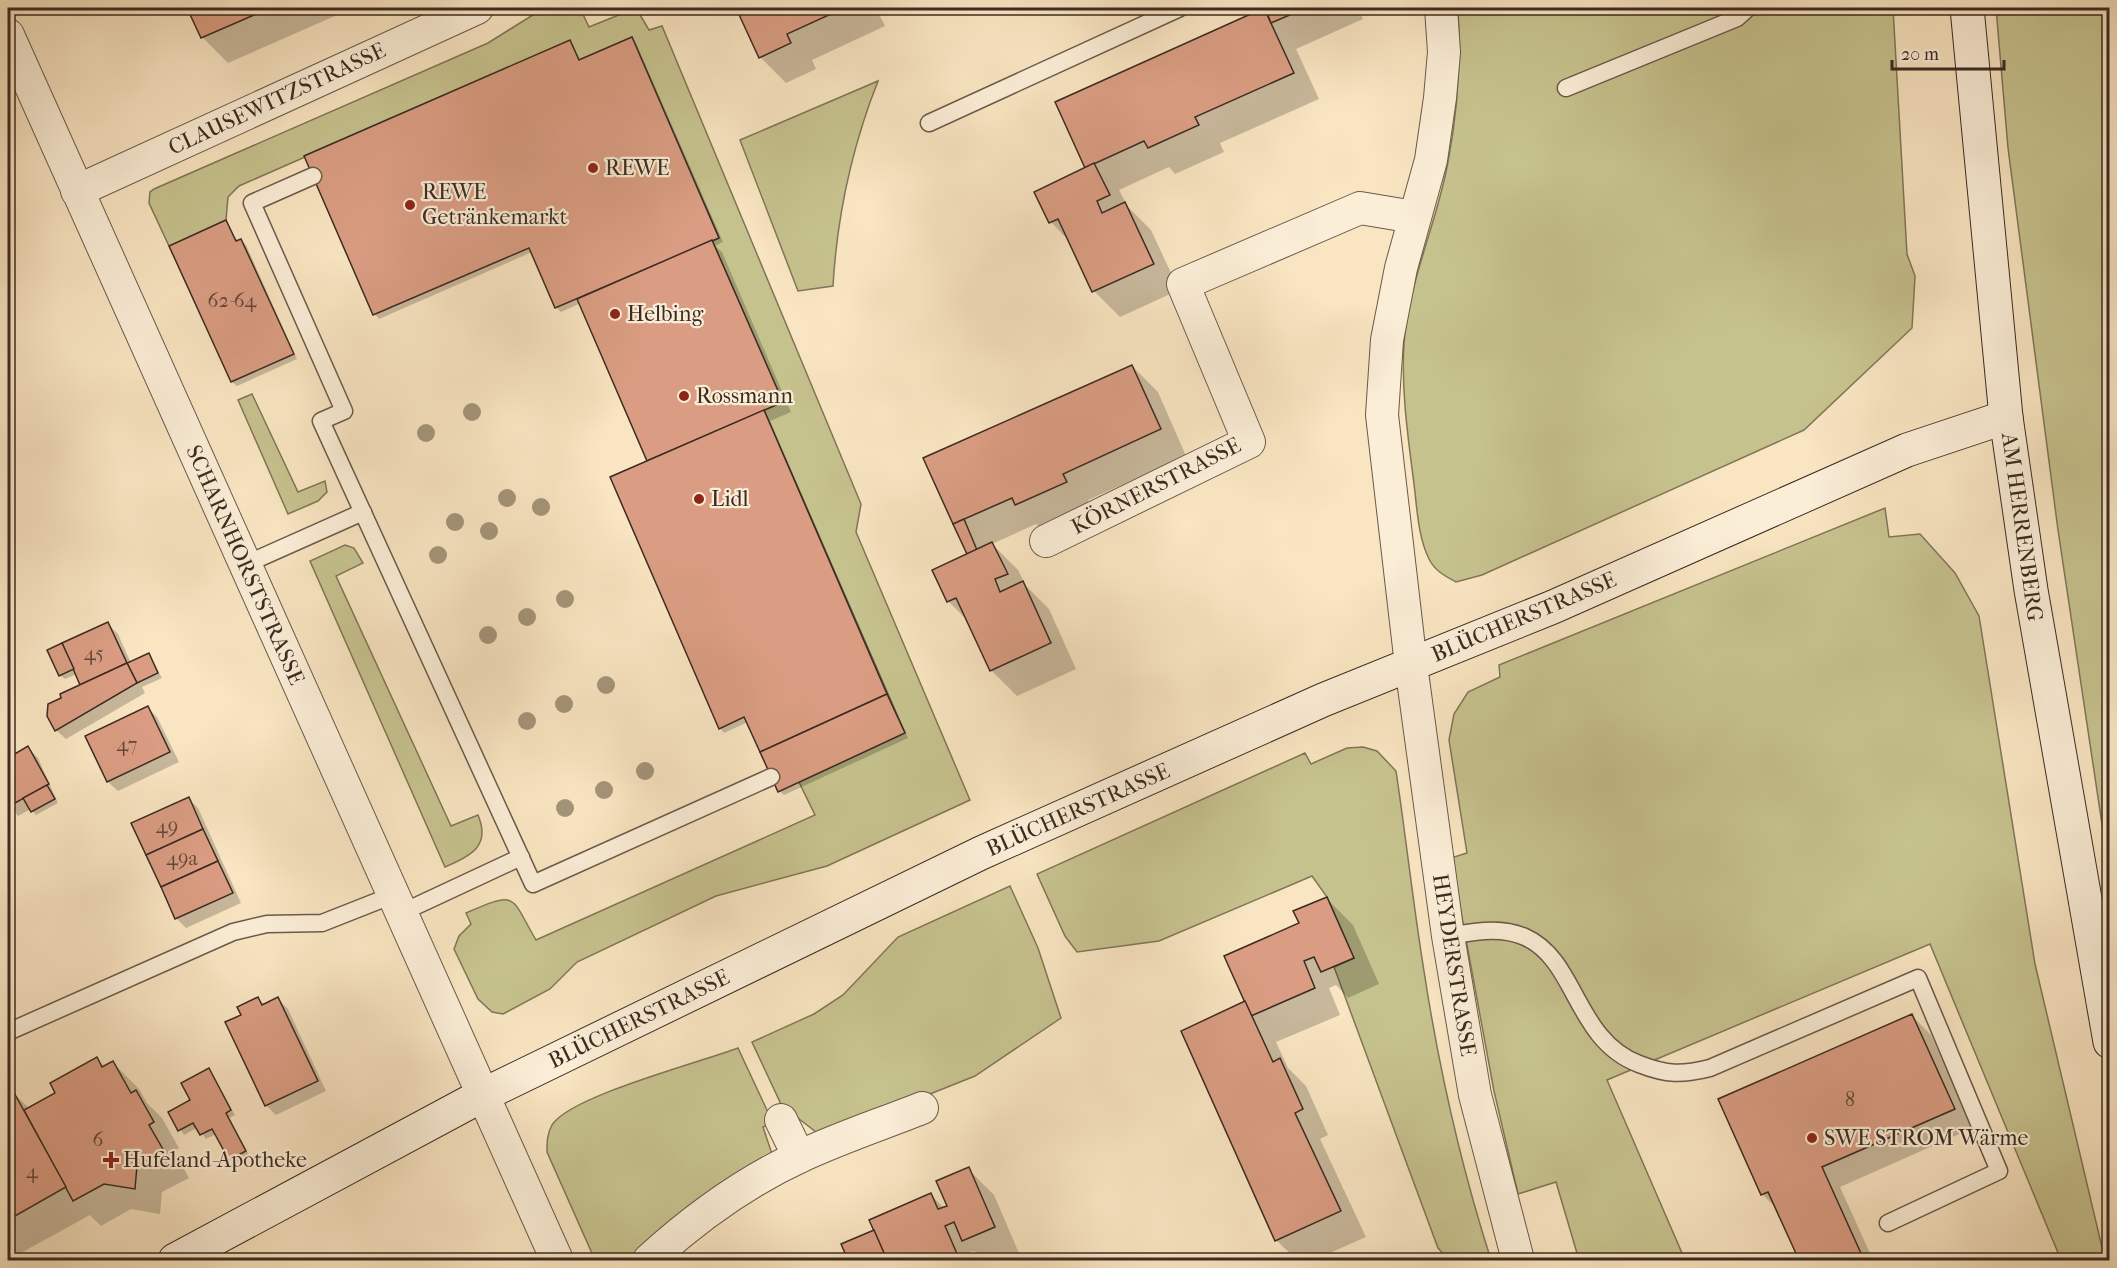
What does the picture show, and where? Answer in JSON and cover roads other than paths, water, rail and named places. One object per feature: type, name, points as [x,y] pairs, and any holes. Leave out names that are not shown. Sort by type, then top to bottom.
[{"type":"street","name":"CLAUSEWITZSTRASSE","points":[[77,191],[477,8]]},
{"type":"street","points":[[1411,664],[1382,415],[1388,340],[1401,268],[1431,160],[1440,98],[1444,52],[1441,8]]},
{"type":"street","name":"AM HERRENBERG","points":[[1966,8],[2006,417],[2031,590],[2109,1041]]},
{"type":"street","name":"SCHARNHORSTSTRASSE","points":[[8,35],[481,1096],[557,1260]]},
{"type":"street","name":"KÖRNERSTRASSE","points":[[1046,541],[1249,442],[1183,284],[1360,208],[1414,218]]},
{"type":"street","name":"BLÜCHERSTRASSE","points":[[175,1260],[481,1096],[981,853],[1323,700],[1552,607],[1907,450],[2006,417]]},
{"type":"street","name":"HEYDERSTRASSE","points":[[1411,664],[1448,936],[1475,1095],[1518,1260]]},
{"type":"street","points":[[649,1260],[700,1218],[750,1184],[799,1157],[922,1108]]},
{"type":"street","points":[[781,1120],[799,1157]]},
{"type":"lane","points":[[929,123],[1180,8]]},
{"type":"lane","points":[[1566,88],[1737,18],[1748,8]]},
{"type":"lane","points":[[313,176],[252,203],[344,411],[321,421],[533,884],[771,777]]},
{"type":"lane","points":[[244,565],[363,512]]},
{"type":"lane","points":[[8,1032],[233,932],[267,924],[322,923],[397,904],[521,857]]},
{"type":"lane","points":[[1448,936],[1497,929],[1526,937],[1546,952],[1601,1040],[1628,1060],[1656,1071],[1682,1075],[1710,1068],[1918,978],[1999,1171],[1888,1223]]},
{"type":"place","name":"REWE","points":[[593,168]]},
{"type":"place","name":"REWE Getränkemarkt","points":[[410,205]]},
{"type":"place","name":"Helbing","points":[[615,314]]},
{"type":"place","name":"Rossmann","points":[[684,396]]},
{"type":"place","name":"Lidl","points":[[699,499]]},
{"type":"place","name":"SWE STROM Wärme","points":[[1812,1138]]},
{"type":"place","name":"Hufeland-Apotheke","points":[[111,1160]]}]
